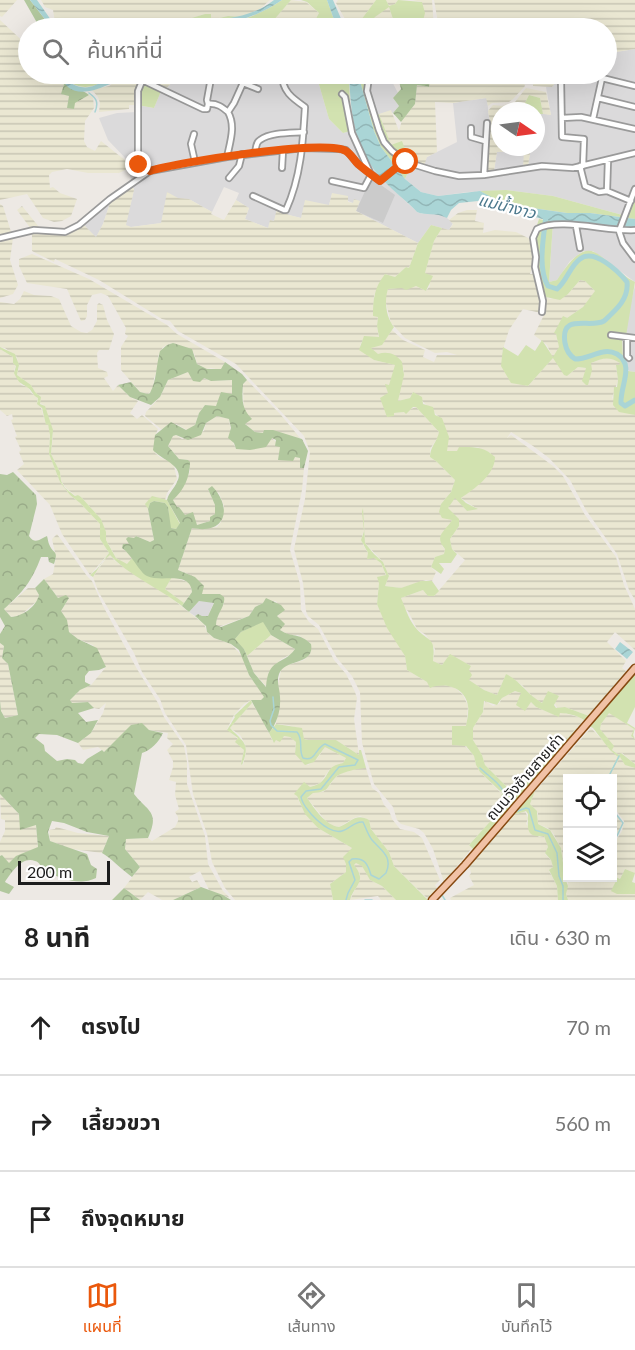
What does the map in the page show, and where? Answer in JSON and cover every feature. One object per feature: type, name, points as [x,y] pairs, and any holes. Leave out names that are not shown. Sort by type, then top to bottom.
[{"type":"main road","name":"ถนนวังซ้ายสายเก่า","points":[[432,900],[635,668]]},
{"type":"street","points":[[617,82],[635,86]]},
{"type":"street","points":[[141,84],[138,101],[138,161],[139,165],[150,171]]},
{"type":"street","points":[[151,84],[204,109],[207,109],[210,84]]},
{"type":"street","points":[[228,112],[243,84]]},
{"type":"street","points":[[246,84],[258,89]]},
{"type":"street","points":[[253,196],[286,210],[297,175],[303,148],[305,107],[288,95],[284,84]]},
{"type":"street","points":[[368,84],[367,91],[380,135],[404,163],[459,176],[484,175],[542,166],[573,168],[635,153]]},
{"type":"street","points":[[561,84],[562,137],[584,139],[581,166],[585,186],[598,192],[607,191],[631,201]]},
{"type":"street","points":[[593,119],[601,84]]},
{"type":"street","points":[[342,94],[345,97],[352,133],[371,175]]},
{"type":"street","points":[[598,98],[635,108]]},
{"type":"street","points":[[208,104],[221,106],[232,119],[227,157]]},
{"type":"street","points":[[562,118],[580,117],[635,129]]},
{"type":"street","points":[[484,175],[487,123]]},
{"type":"street","points":[[471,128],[471,137],[485,141]]},
{"type":"street","points":[[255,153],[257,142],[261,139],[286,133],[304,132]]},
{"type":"street","points":[[194,134],[191,144],[195,162]]},
{"type":"street","points":[[0,238],[34,230],[65,232],[79,225],[150,171],[195,162],[242,154],[303,148],[339,148],[345,150],[380,181],[404,163]]},
{"type":"street","points":[[282,168],[283,150]]},
{"type":"street","points":[[230,178],[239,166],[242,154]]},
{"type":"street","points":[[607,191],[608,160]]},
{"type":"street","points":[[332,181],[364,188],[371,175]]},
{"type":"street","points":[[635,189],[619,230],[623,243],[635,259]]},
{"type":"street","points":[[542,312],[543,301],[535,267],[533,238],[536,231],[546,225],[635,230]]},
{"type":"street","points":[[576,226],[580,248]]},
{"type":"street","points":[[611,335],[635,338]]},
{"type":"street","points":[[627,337],[627,356],[629,358]]},
{"type":"shaded area","points":[[0,0],[17,0],[2,17],[0,16]]},
{"type":"shaded area","points":[[41,0],[270,0],[260,9],[242,17],[219,18],[208,18],[205,14],[192,18],[54,18],[53,10],[45,7]]},
{"type":"shaded area","points":[[291,0],[306,2],[319,13],[316,18],[276,18]]},
{"type":"shaded area","points":[[338,0],[376,0],[363,18],[344,18],[336,3]]},
{"type":"shaded area","points":[[386,0],[398,0],[389,7],[393,18],[374,18],[375,17],[389,6]]},
{"type":"shaded area","points":[[413,0],[432,0],[433,18],[423,18],[422,2]]},
{"type":"shaded area","points":[[434,0],[635,0],[635,49],[617,52],[617,18],[437,18]]},
{"type":"shaded area","points":[[0,20],[18,37],[18,84],[64,84],[62,94],[70,96],[75,103],[89,95],[93,97],[94,108],[85,121],[84,141],[87,147],[95,151],[101,141],[126,161],[127,169],[119,173],[88,173],[67,169],[52,172],[49,175],[50,188],[53,187],[60,193],[77,199],[71,216],[62,221],[54,222],[43,218],[27,194],[0,200]]},
{"type":"shaded area","points":[[635,49],[635,202],[631,203],[626,216],[553,196],[506,190],[438,196],[421,192],[405,179],[413,162],[457,142],[453,103],[487,98],[494,171],[496,156],[525,156],[528,166],[530,156],[545,156],[545,114],[551,115],[546,87],[552,87],[554,84],[617,84],[617,52]]},
{"type":"shaded area","points":[[112,84],[138,84],[137,105],[129,105],[129,109],[99,112],[100,103],[92,90]]},
{"type":"shaded area","points":[[154,84],[170,84],[165,90]]},
{"type":"shaded area","points":[[170,84],[319,84],[329,119],[343,133],[354,130],[356,137],[384,181],[417,212],[436,213],[453,223],[449,230],[431,225],[418,243],[356,211],[353,203],[332,194],[329,205],[301,218],[289,215],[273,222],[268,228],[245,219],[249,208],[236,200],[239,193],[224,187],[212,212],[189,199],[178,198],[162,223],[125,226],[134,190],[129,162],[108,140],[99,118],[117,113],[137,112],[137,105],[154,108],[162,89],[165,90]]},
{"type":"shaded area","points":[[369,84],[393,84],[398,93],[393,98],[399,106],[393,113],[377,115]]},
{"type":"shaded area","points":[[429,84],[524,84],[525,86],[509,102],[491,102],[488,106],[486,98],[453,103],[435,102],[437,152],[427,157],[424,166],[409,160],[391,146],[379,114],[391,110],[399,131],[402,120],[415,104],[417,85],[429,87]]},
{"type":"shaded area","points":[[533,84],[554,84],[552,87],[533,86]]},
{"type":"shaded area","points":[[526,88],[546,92],[551,115],[545,114],[545,102],[541,102],[540,98],[529,95],[526,102],[515,102]]},
{"type":"shaded area","points":[[491,107],[491,156],[496,156],[494,171],[486,173],[490,121],[488,111]]},
{"type":"shaded area","points":[[524,156],[530,156],[528,166],[523,168]]},
{"type":"shaded area","points":[[371,178],[395,195],[383,223],[356,211]]},
{"type":"shaded area","points":[[132,184],[134,190],[126,225],[131,227],[161,223],[167,192],[178,198],[189,199],[224,220],[236,200],[249,208],[245,219],[268,228],[270,220],[274,221],[277,208],[289,215],[301,218],[305,200],[329,205],[332,193],[348,196],[348,202],[353,203],[354,199],[360,201],[356,211],[418,243],[409,268],[406,267],[395,277],[385,274],[374,295],[373,316],[378,316],[379,338],[364,338],[360,345],[374,360],[396,365],[389,386],[386,385],[394,413],[416,407],[439,432],[430,449],[430,457],[455,480],[451,492],[441,504],[452,520],[442,546],[445,549],[444,554],[435,557],[431,567],[436,572],[432,581],[426,580],[401,588],[385,586],[389,576],[383,562],[365,543],[363,510],[364,531],[362,535],[363,545],[368,553],[381,563],[386,576],[379,583],[377,604],[405,656],[407,670],[427,682],[454,687],[463,695],[468,706],[465,746],[474,756],[480,772],[503,795],[504,806],[469,845],[472,848],[444,882],[433,849],[424,833],[419,829],[401,824],[397,820],[393,807],[374,784],[362,743],[360,692],[352,676],[337,658],[319,625],[308,616],[306,611],[303,583],[294,549],[305,499],[310,452],[304,436],[236,364],[178,331],[170,321],[162,319],[99,280],[32,251],[32,233],[63,234],[83,224],[96,237],[111,200]]},
{"type":"shaded area","points":[[111,200],[103,224],[96,238],[83,224]]},
{"type":"shaded area","points":[[0,204],[3,206],[12,235],[0,237]]},
{"type":"shaded area","points":[[22,206],[39,227],[35,230],[31,229],[17,210]]},
{"type":"shaded area","points":[[467,210],[477,210],[475,221],[484,223],[483,233],[495,230],[516,232],[532,240],[535,258],[530,274],[534,274],[538,285],[542,302],[541,313],[523,309],[509,330],[502,352],[518,383],[528,386],[553,358],[547,345],[534,335],[544,315],[544,296],[550,299],[568,294],[580,280],[585,281],[595,291],[594,295],[583,307],[567,318],[556,334],[567,376],[578,367],[586,368],[599,360],[613,358],[620,365],[616,366],[618,380],[612,398],[629,413],[635,415],[635,600],[629,590],[617,554],[586,510],[570,480],[549,458],[533,446],[511,432],[507,438],[511,435],[563,476],[585,515],[616,557],[624,585],[635,609],[635,650],[615,632],[607,642],[626,661],[622,668],[626,671],[589,716],[565,707],[557,708],[549,691],[542,703],[506,674],[497,695],[468,680],[471,666],[450,655],[442,665],[433,661],[435,649],[426,635],[417,629],[408,611],[403,608],[401,598],[423,590],[434,596],[465,560],[452,549],[450,539],[459,526],[447,508],[455,497],[467,511],[476,508],[461,498],[470,491],[491,453],[477,447],[459,447],[458,451],[446,451],[447,434],[439,417],[413,392],[410,398],[398,401],[404,369],[372,351],[371,348],[384,341],[392,330],[403,340],[425,350],[423,357],[434,362],[437,355],[457,355],[447,352],[435,353],[405,338],[391,323],[386,294],[388,289],[416,286],[426,291],[430,286],[425,273],[434,241],[442,228],[449,230],[453,224],[449,220]]},
{"type":"shaded area","points":[[553,222],[635,227],[635,282],[593,251],[583,251],[570,261],[557,280],[549,282]]},
{"type":"shaded area","points":[[13,238],[10,260],[18,285],[13,294],[0,298],[0,239]]},
{"type":"shaded area","points":[[32,254],[89,279],[167,325],[177,334],[225,362],[221,370],[207,369],[197,364],[194,353],[173,343],[163,347],[158,356],[159,366],[154,378],[153,389],[148,394],[140,392],[121,370],[121,347],[128,336],[108,296],[101,293],[92,295],[87,305],[87,316],[81,321],[67,289],[27,283],[19,266],[19,259]]},
{"type":"shaded area","points":[[635,286],[635,372],[629,371],[623,362],[622,335]]},
{"type":"shaded area","points":[[24,291],[59,299],[71,326],[81,332],[87,333],[92,330],[97,321],[97,305],[99,303],[103,305],[114,334],[109,350],[99,350],[97,353],[98,368],[107,372],[108,376],[104,378],[113,391],[118,385],[130,397],[138,401],[130,413],[137,419],[142,415],[158,429],[155,436],[155,453],[170,461],[174,466],[177,479],[165,500],[154,497],[146,504],[154,540],[150,542],[136,536],[128,546],[124,544],[122,548],[133,557],[127,565],[116,558],[106,540],[101,519],[81,497],[66,488],[61,481],[60,472],[51,454],[53,434],[44,405],[40,403],[41,397],[31,385],[17,375],[19,368],[17,357],[0,347],[0,302],[14,304]]},
{"type":"shaded area","points":[[0,349],[13,357],[13,363],[16,365],[14,370],[21,385],[28,387],[31,393],[38,397],[37,402],[50,431],[49,454],[60,482],[100,524],[100,539],[109,553],[90,575],[62,534],[50,505],[17,470],[24,464],[15,437],[17,436],[11,420],[13,419],[12,414],[7,416],[0,410]]},
{"type":"shaded area","points":[[188,372],[211,381],[232,380],[233,394],[216,407],[205,405],[195,425],[187,430],[176,424],[161,429],[145,416],[146,412],[160,397],[168,380]]},
{"type":"shaded area","points":[[247,380],[300,438],[270,431],[255,432],[244,423],[243,384]]},
{"type":"shaded area","points":[[217,416],[229,419],[232,440],[236,449],[272,438],[295,457],[301,458],[300,468],[304,468],[302,490],[290,550],[300,584],[301,610],[309,622],[318,629],[334,660],[346,674],[355,692],[357,698],[354,719],[359,755],[336,740],[304,739],[298,728],[276,724],[280,702],[278,685],[281,670],[285,666],[304,660],[311,652],[311,644],[298,635],[289,635],[280,630],[277,617],[281,612],[276,601],[263,603],[255,607],[249,616],[218,627],[216,622],[218,612],[224,604],[220,594],[202,594],[188,574],[178,570],[192,528],[217,527],[221,522],[224,506],[219,493],[208,489],[215,505],[215,514],[210,521],[197,525],[185,516],[179,507],[177,508],[173,500],[190,471],[188,460],[179,459],[168,446],[173,436],[176,435],[182,439],[204,431],[206,423]]},
{"type":"shaded area","points":[[57,534],[92,581],[137,669],[164,717],[184,746],[187,784],[205,836],[208,864],[223,891],[230,898],[209,890],[200,871],[189,877],[192,882],[197,880],[201,887],[173,900],[162,900],[148,892],[140,900],[124,888],[140,867],[125,849],[126,839],[148,838],[152,841],[175,827],[178,821],[175,812],[179,809],[175,795],[176,782],[169,780],[173,761],[167,750],[173,744],[167,738],[168,733],[149,730],[139,724],[104,752],[98,747],[83,750],[78,743],[91,733],[106,703],[99,709],[94,708],[88,702],[72,703],[70,700],[80,690],[91,685],[106,667],[93,645],[78,639],[69,632],[61,611],[69,598],[58,598],[44,579],[53,574],[56,557],[52,539]]},
{"type":"shaded area","points":[[109,554],[115,561],[162,591],[204,624],[207,632],[214,638],[231,644],[243,657],[249,675],[265,697],[244,704],[234,715],[227,729],[238,739],[244,750],[241,764],[243,765],[246,753],[245,744],[240,735],[230,728],[252,703],[273,742],[284,736],[290,737],[296,742],[295,751],[308,765],[317,759],[325,747],[346,758],[343,763],[329,770],[320,783],[297,796],[300,804],[318,828],[352,848],[346,864],[346,872],[330,884],[333,900],[235,900],[225,888],[212,862],[207,834],[193,794],[186,745],[142,672],[134,653],[98,591],[93,577]]},
{"type":"shaded area","points":[[172,577],[188,582],[191,586],[192,592],[184,603],[165,589]]},
{"type":"shaded area","points":[[28,588],[35,588],[39,595],[38,600],[21,615],[11,617],[4,609]]},
{"type":"shaded area","points":[[199,601],[214,602],[208,616],[198,614],[195,616],[189,612]]},
{"type":"shaded area","points":[[271,635],[295,649],[280,660],[267,687],[254,673],[247,656]]},
{"type":"shaded area","points":[[0,643],[4,646],[2,658],[8,664],[18,715],[5,718],[1,711],[0,700]]},
{"type":"shaded area","points":[[515,691],[521,693],[525,710],[531,702],[536,707],[558,716],[564,713],[584,720],[515,795],[485,765],[472,736],[473,728],[483,712],[485,701],[493,706],[499,704],[502,698]]},
{"type":"shaded area","points":[[609,712],[634,729],[631,736],[635,739],[635,764],[622,753],[619,755],[612,750],[611,744],[600,729]]},
{"type":"shaded area","points":[[591,728],[618,757],[609,774],[563,774],[563,863],[561,848],[553,833],[538,824],[538,813],[530,804],[535,791]]},
{"type":"shaded area","points":[[620,757],[626,765],[635,768],[635,873],[625,869],[620,879],[617,878],[617,839],[622,831],[624,821],[617,811],[617,774],[610,774]]},
{"type":"shaded area","points":[[366,768],[372,788],[379,793],[392,819],[400,829],[414,832],[422,838],[440,880],[435,885],[438,890],[429,900],[394,866],[389,852],[371,829],[369,820],[360,816],[339,827],[333,826],[307,798],[313,793],[323,792],[341,773]]},
{"type":"shaded area","points":[[0,794],[19,814],[21,829],[36,825],[38,848],[9,864],[2,855],[0,856],[0,842],[5,831],[5,820],[1,819]]},
{"type":"shaded area","points":[[525,811],[528,818],[526,824],[539,837],[544,836],[548,847],[545,854],[551,860],[553,867],[549,871],[557,886],[558,900],[451,900],[450,898],[474,885],[469,876],[471,873],[469,865],[514,813]]},
{"type":"shaded area","points":[[617,816],[622,823],[617,835]]},
{"type":"shaded area","points":[[56,827],[78,833],[109,836],[102,853],[72,849],[50,841],[49,830]]},
{"type":"shaded area","points":[[356,863],[362,865],[370,880],[382,886],[396,900],[381,900],[378,896],[350,900],[360,879],[360,874],[354,865]]},
{"type":"shaded area","points":[[617,882],[617,894],[635,894],[635,900],[568,900],[566,894],[568,883]]},
{"type":"green space","points":[[24,0],[30,0],[44,18],[34,18]]},
{"type":"green space","points":[[282,0],[291,0],[276,18],[247,18]]},
{"type":"green space","points":[[301,0],[327,0],[333,18],[316,18],[319,13],[307,2]]},
{"type":"green space","points":[[376,0],[386,0],[389,6],[398,0],[422,2],[425,13],[424,18],[393,18],[389,7],[374,18],[362,18]]},
{"type":"green space","points":[[205,14],[211,14],[211,18],[192,18]]},
{"type":"green space","points":[[228,16],[242,17],[234,18],[220,18]]},
{"type":"green space","points":[[64,84],[67,84],[89,95],[75,103],[74,109],[67,108],[69,96],[61,94]]},
{"type":"green space","points":[[73,84],[99,84],[86,87]]},
{"type":"green space","points":[[137,84],[153,84],[162,89],[154,108],[137,105]]},
{"type":"green space","points":[[319,84],[349,84],[350,111],[354,130],[343,133],[329,119]]},
{"type":"green space","points":[[361,84],[366,84],[391,145],[402,141],[409,160],[413,162],[405,179],[381,147]]},
{"type":"green space","points":[[400,84],[429,84],[429,87],[417,85],[415,104],[401,122],[393,113],[399,106],[393,98],[401,89]]},
{"type":"green space","points":[[529,95],[540,98],[541,102],[526,102]]},
{"type":"green space","points":[[506,190],[553,196],[626,216],[631,203],[635,202],[635,219],[590,213],[567,213],[501,203],[480,191]]},
{"type":"green space","points":[[539,219],[553,222],[549,282],[557,280],[569,263],[579,254],[588,251],[595,252],[635,282],[626,336],[622,336],[623,362],[628,371],[635,372],[635,415],[619,412],[613,405],[614,387],[617,387],[618,380],[616,365],[620,363],[613,359],[591,363],[592,370],[588,385],[582,381],[586,368],[578,367],[567,376],[553,358],[528,386],[511,383],[501,366],[503,347],[518,356],[526,345],[535,351],[542,340],[553,357],[559,347],[554,333],[563,316],[567,318],[583,307],[595,291],[585,281],[580,280],[560,300],[541,296],[534,274],[535,258],[532,240]]},
{"type":"green space","points":[[431,225],[442,228],[434,241],[425,273],[433,276],[426,291],[416,286],[406,290],[388,289],[386,309],[394,327],[382,345],[371,348],[378,354],[394,355],[402,362],[404,375],[398,401],[410,398],[413,392],[422,397],[423,404],[433,407],[435,415],[442,418],[449,437],[447,451],[457,451],[459,447],[474,447],[487,451],[495,457],[488,476],[461,498],[478,509],[467,511],[455,498],[448,508],[459,519],[459,526],[450,539],[452,549],[457,554],[451,563],[439,563],[444,569],[441,574],[431,567],[435,557],[444,554],[445,549],[440,537],[452,520],[442,518],[439,512],[455,480],[430,457],[439,432],[416,407],[406,414],[404,412],[394,413],[394,416],[387,417],[380,398],[388,393],[385,384],[389,385],[395,365],[374,360],[359,350],[364,336],[379,337],[378,317],[373,316],[378,284],[385,274],[395,277],[406,267],[409,268],[418,243]]},
{"type":"green space","points":[[173,343],[192,349],[197,364],[207,369],[221,369],[225,362],[242,374],[247,380],[243,384],[243,403],[252,419],[245,424],[255,432],[263,433],[264,430],[273,430],[302,439],[308,451],[304,468],[300,468],[300,458],[295,457],[293,461],[278,460],[280,447],[275,446],[276,440],[272,438],[266,447],[250,450],[236,449],[234,443],[228,438],[231,428],[229,419],[217,416],[206,423],[201,435],[188,440],[173,436],[168,446],[179,459],[190,462],[186,483],[173,500],[177,507],[185,515],[193,512],[197,525],[210,521],[210,517],[215,514],[215,505],[208,489],[212,486],[223,503],[223,518],[219,524],[203,529],[192,528],[178,570],[195,577],[204,586],[202,594],[220,594],[224,597],[224,604],[216,625],[221,627],[249,616],[255,607],[263,603],[266,598],[281,605],[285,610],[277,616],[285,624],[280,630],[303,638],[311,644],[309,656],[282,669],[279,674],[279,711],[269,733],[251,700],[261,700],[264,697],[249,675],[239,650],[231,644],[214,638],[195,616],[198,614],[208,616],[214,603],[199,601],[189,612],[182,606],[192,592],[186,581],[147,576],[122,548],[123,544],[129,544],[126,539],[128,537],[136,536],[150,542],[154,540],[148,509],[150,503],[154,501],[165,503],[168,507],[171,528],[176,529],[180,523],[167,500],[177,482],[178,472],[171,463],[153,450],[155,435],[171,422],[186,430],[195,425],[205,405],[216,406],[221,392],[232,394],[232,380],[211,381],[204,378],[200,382],[193,381],[188,372],[168,380],[160,397],[151,405],[130,397],[118,385],[131,382],[140,392],[150,393],[160,351]],"holes":[[[263,622],[271,635],[295,649],[273,666],[267,677],[266,687],[254,673],[244,649],[235,639],[241,632]]]},
{"type":"green space","points":[[0,347],[15,354],[19,365],[17,375],[31,385],[41,397],[40,404],[45,406],[53,430],[51,454],[65,488],[75,496],[81,497],[101,519],[106,532],[106,540],[116,558],[127,564],[133,557],[150,573],[160,577],[172,577],[165,589],[184,603],[182,606],[126,569],[110,555],[103,561],[109,553],[100,539],[100,524],[70,495],[60,482],[49,454],[48,424],[46,425],[42,408],[37,404],[38,398],[18,381],[14,373],[16,366],[13,363],[13,357]]},
{"type":"green space","points":[[13,472],[36,495],[37,504],[29,536],[35,541],[47,536],[56,556],[54,564],[49,562],[48,557],[41,557],[26,586],[4,609],[11,617],[28,610],[39,595],[35,588],[44,579],[58,598],[66,595],[69,598],[61,611],[67,620],[69,632],[97,648],[106,667],[89,671],[85,676],[85,682],[91,685],[80,690],[70,700],[72,703],[88,702],[94,708],[78,713],[86,722],[98,720],[91,733],[78,743],[57,735],[39,734],[35,738],[57,761],[67,759],[83,764],[102,750],[104,752],[131,725],[142,723],[149,730],[163,733],[149,750],[142,753],[134,794],[151,813],[153,822],[148,838],[126,839],[125,849],[140,867],[132,877],[102,853],[109,836],[52,821],[48,832],[50,841],[87,854],[91,865],[97,869],[96,878],[83,881],[64,879],[30,860],[17,866],[5,882],[14,887],[9,894],[0,891],[0,856],[2,855],[9,863],[16,856],[38,847],[36,825],[20,830],[19,814],[0,794],[0,700],[1,711],[5,718],[18,715],[8,664],[2,658],[4,646],[0,643],[0,634],[5,626],[0,617],[0,474],[7,475]]},
{"type":"green space","points":[[152,496],[167,500],[180,524],[176,529],[170,528],[168,507],[165,503],[154,501],[150,503],[148,509],[145,504]]},
{"type":"green space","points":[[363,508],[365,543],[383,562],[389,576],[385,586],[401,588],[421,581],[432,581],[439,591],[434,596],[428,596],[423,590],[401,598],[413,624],[432,643],[433,661],[442,665],[450,654],[471,666],[469,670],[472,675],[469,680],[484,690],[497,695],[506,674],[542,703],[548,691],[559,696],[554,705],[556,708],[565,707],[589,716],[584,720],[560,713],[559,717],[536,707],[531,702],[525,711],[516,705],[521,693],[515,691],[502,698],[497,705],[484,701],[483,712],[473,728],[473,740],[485,765],[515,795],[577,728],[580,730],[474,850],[469,845],[504,806],[500,801],[502,793],[480,772],[474,756],[466,746],[452,745],[452,726],[466,726],[468,708],[463,694],[448,686],[430,688],[427,682],[407,670],[405,656],[387,628],[377,604],[379,583],[377,577],[386,575],[381,563],[374,558],[367,559],[368,553],[361,540],[364,531]]},
{"type":"green space","points":[[103,561],[93,577],[90,575],[97,569]]},
{"type":"green space","points":[[263,621],[271,635],[247,656],[244,649],[234,640],[241,632]]},
{"type":"green space","points":[[635,672],[635,707],[627,723],[635,728],[633,735],[635,739],[631,736],[634,729],[609,713],[600,729],[614,746],[612,750],[619,755],[621,753],[635,764],[635,768],[625,765],[620,757],[609,774],[618,757],[589,726]]},
{"type":"green space","points":[[251,700],[252,703],[230,728],[246,747],[242,765],[244,750],[235,742],[238,738],[227,730],[234,716]]},
{"type":"green space","points":[[276,724],[302,728],[304,739],[336,740],[359,755],[359,750],[361,750],[366,768],[338,775],[325,790],[313,793],[307,798],[321,816],[334,826],[339,827],[360,817],[369,820],[371,829],[389,852],[394,866],[428,900],[396,900],[382,886],[370,880],[362,866],[356,863],[354,865],[360,880],[350,900],[333,900],[330,884],[346,872],[343,857],[352,848],[318,828],[305,814],[294,794],[304,782],[310,787],[320,783],[334,766],[343,763],[346,758],[325,747],[314,762],[305,765],[295,754],[296,742],[290,737],[284,736],[280,742],[276,740],[274,743],[269,733]]},
{"type":"green space","points":[[535,791],[530,804],[537,811],[538,824],[550,830],[561,848],[563,882],[566,882],[568,886],[566,894],[568,900],[558,900],[557,886],[549,870],[553,867],[545,853],[548,847],[544,836],[531,834],[526,811],[514,813]]},
{"type":"green space","points":[[625,869],[635,873],[632,882],[635,883],[635,894],[617,894],[611,891],[617,878],[620,879]]},
{"type":"green space","points":[[201,887],[223,895],[231,900],[173,900]]},
{"type":"green space","points":[[124,888],[140,900],[112,900]]},
{"type":"water","points":[[30,0],[37,0],[50,18],[44,18]]},
{"type":"water","points":[[274,0],[282,0],[247,18],[228,18],[247,14]]},
{"type":"water","points":[[327,0],[333,0],[341,18],[333,18]]},
{"type":"water","points":[[65,84],[91,87],[98,84],[110,84],[90,91],[72,90]]},
{"type":"water","name":"แม่น้ำงาว","points":[[350,84],[361,84],[381,147],[405,179],[421,192],[438,196],[480,191],[501,202],[518,206],[635,219],[635,227],[553,222],[478,201],[459,203],[451,210],[447,218],[417,212],[383,180],[365,156],[356,130]]},
{"type":"water","points":[[620,642],[633,652],[627,659],[615,649]]},
{"type":"waterway","points":[[89,93],[96,101],[95,112]]},
{"type":"waterway","points":[[546,215],[542,261],[548,286],[557,289],[577,262],[586,256],[592,256],[605,262],[627,282],[624,299],[613,313],[598,323],[571,325],[565,333],[565,343],[568,352],[575,359],[605,352],[617,354],[625,364],[626,370],[621,403],[625,406],[635,400]]},
{"type":"waterway","points":[[273,697],[274,709],[271,725],[277,731],[297,732],[303,758],[311,758],[325,744],[358,760],[355,765],[339,767],[321,789],[306,791],[301,797],[311,814],[330,829],[342,831],[363,822],[371,838],[387,858],[386,873],[379,879],[371,875],[367,865],[360,859],[352,859],[349,862],[355,880],[346,900]]},
{"type":"waterway","points":[[610,774],[619,756]]},
{"type":"waterway","points":[[480,768],[501,788],[507,805],[511,808]]},
{"type":"waterway","points":[[515,811],[529,809],[535,830],[548,834],[557,853],[563,900]]},
{"type":"waterway","points":[[617,815],[623,823],[617,836]]},
{"type":"waterway","points":[[442,895],[445,900]]},
{"type":"waterway","points":[[365,900],[372,900]]},
{"type":"route","points":[[139,165],[150,171],[255,153],[303,148],[339,148],[350,154],[358,164],[380,181],[406,162]]}]
